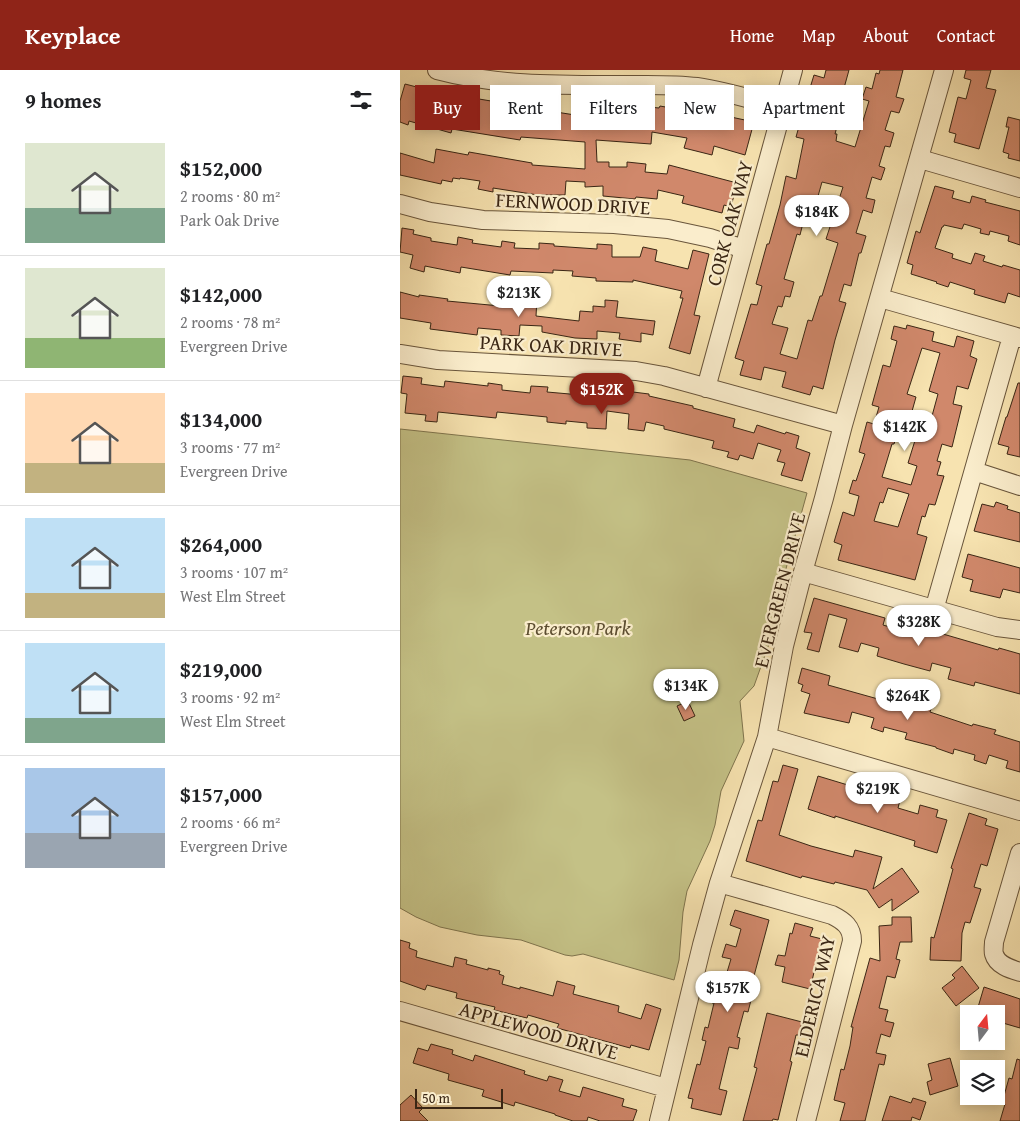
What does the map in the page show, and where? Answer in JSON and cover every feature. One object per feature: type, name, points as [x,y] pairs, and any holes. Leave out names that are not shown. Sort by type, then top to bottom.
[{"type":"street","points":[[437,70],[489,81],[541,85],[698,87],[744,97]]},
{"type":"street","name":"CORK OAK WAY","points":[[789,85],[793,70]]},
{"type":"street","name":"EVERGREEN DRIVE","points":[[659,1121],[702,944],[719,883],[768,737],[784,646],[803,572],[944,70]]},
{"type":"street","name":"CORK OAK WAY","points":[[706,388],[776,130]]},
{"type":"street","points":[[920,159],[1020,188]]},
{"type":"street","name":"FERNWOOD DRIVE","points":[[400,204],[430,212],[483,220],[614,224],[668,229],[710,238],[744,249]]},
{"type":"street","points":[[880,298],[1016,337],[974,470],[934,610]]},
{"type":"street","name":"PARK OAK DRIVE","points":[[400,354],[438,360],[636,371],[664,376],[843,425]]},
{"type":"street","points":[[974,470],[1020,486]]},
{"type":"street","points":[[803,572],[997,627],[1020,630]]},
{"type":"street","points":[[768,737],[1020,811]]},
{"type":"street","points":[[1020,853],[994,942],[994,954],[1000,963],[1011,970],[1020,972]]},
{"type":"street","name":"ELDERICA WAY","points":[[719,883],[832,915],[844,921],[850,930],[852,941],[806,1121]]},
{"type":"street","name":"APPLEWOOD DRIVE","points":[[400,1011],[666,1088]]},
{"type":"green space","name":"Peterson Park","points":[[400,429],[690,460],[807,493],[774,612],[769,644],[754,686],[740,701],[744,741],[721,791],[710,841],[687,891],[683,912],[679,960],[674,980],[583,954],[565,955],[521,940],[477,935],[440,927],[400,908]]},
{"type":"building","points":[[826,70],[849,70],[845,85],[811,85],[814,75],[824,78]]},
{"type":"building","points":[[880,70],[903,70],[896,97],[904,99],[899,113],[891,111],[885,130],[894,133],[890,147],[885,146],[879,166],[885,168],[881,180],[872,177],[866,198],[875,200],[872,213],[863,210],[856,233],[866,236],[861,253],[859,253],[851,286],[844,284],[839,301],[846,303],[823,389],[813,386],[810,395],[782,387],[786,372],[764,367],[761,380],[740,375],[744,361],[735,358],[751,304],[757,305],[762,286],[756,284],[780,205],[786,176],[796,179],[804,139],[796,137],[798,130],[836,130],[836,141],[855,147],[860,130],[863,130],[863,121],[869,101],[863,99],[866,87],[872,89],[876,73],[879,74]],"holes":[[[822,182],[843,187],[826,239],[838,243],[822,296],[820,296],[812,321],[808,320],[797,359],[780,354],[788,328],[772,324],[778,306],[782,307],[785,296],[790,297],[794,282],[784,279],[797,234],[800,235],[804,219],[811,221]]]},
{"type":"building","points":[[966,70],[991,70],[986,88],[996,90],[979,149],[954,142],[956,134],[949,132],[958,97],[966,99],[971,80],[964,78]]},
{"type":"building","points":[[405,84],[415,87],[415,123],[409,121],[408,125],[400,122],[400,101]]},
{"type":"building","points":[[480,99],[490,101],[490,130],[561,130],[561,113],[571,114],[571,130],[655,130],[655,108],[659,108],[660,106],[665,107],[665,130],[734,130],[734,118],[744,120],[744,130],[752,130],[745,155],[714,146],[712,155],[684,148],[687,138],[652,132],[651,144],[596,140],[597,162],[609,162],[609,167],[627,167],[627,162],[646,164],[645,172],[667,174],[669,165],[737,183],[731,207],[724,205],[722,213],[682,203],[684,196],[658,190],[657,199],[603,196],[603,186],[585,187],[585,182],[566,181],[565,195],[538,195],[493,188],[493,192],[478,189],[480,181],[460,178],[453,178],[452,182],[442,180],[441,184],[400,175],[400,153],[434,163],[436,149],[468,155],[469,152],[532,163],[532,165],[585,169],[585,142],[521,137],[520,140],[458,130],[480,130]]},
{"type":"building","points":[[1008,117],[1020,120],[1020,161],[1008,158],[1009,154],[1003,152],[1009,127],[1006,127]]},
{"type":"building","points":[[440,130],[452,130],[451,133]]},
{"type":"building","points":[[935,186],[954,191],[952,198],[970,203],[972,196],[986,200],[985,202],[1020,211],[1020,245],[1008,241],[1009,236],[990,231],[989,235],[980,233],[981,229],[964,224],[962,229],[944,225],[935,248],[953,254],[952,258],[971,264],[975,253],[985,256],[983,261],[1020,270],[1020,297],[1008,293],[1005,303],[974,294],[975,290],[950,282],[948,287],[911,274],[913,265],[907,263],[916,231],[920,233]]},
{"type":"building","points":[[402,228],[414,230],[413,234],[431,238],[431,241],[457,245],[458,237],[473,240],[472,243],[501,247],[502,241],[515,243],[514,248],[539,249],[539,243],[597,249],[597,244],[612,245],[612,257],[640,257],[643,247],[657,250],[655,261],[688,269],[693,250],[709,254],[694,315],[700,316],[690,354],[669,348],[683,298],[680,298],[682,291],[633,280],[633,282],[596,281],[596,278],[572,276],[573,271],[553,270],[553,273],[511,271],[510,275],[461,267],[460,273],[425,266],[424,272],[410,268],[413,255],[400,252]]},
{"type":"building","points":[[400,292],[419,297],[419,295],[448,299],[447,301],[511,307],[512,296],[537,298],[536,316],[579,321],[580,311],[593,312],[593,306],[605,307],[605,300],[618,301],[616,317],[655,321],[653,335],[641,333],[641,342],[619,339],[620,333],[597,331],[597,339],[575,338],[542,332],[542,326],[520,325],[519,336],[501,335],[501,330],[478,328],[477,335],[430,329],[431,323],[400,318]]},
{"type":"building","points":[[907,325],[934,332],[932,341],[954,347],[957,336],[974,341],[970,356],[977,359],[968,389],[957,386],[953,404],[962,406],[952,447],[942,444],[937,461],[941,462],[937,475],[944,476],[935,505],[929,504],[925,517],[922,516],[917,534],[927,537],[915,580],[838,560],[842,545],[834,542],[843,512],[854,516],[859,496],[849,493],[853,480],[856,481],[865,454],[859,452],[867,422],[874,424],[879,407],[872,405],[883,365],[890,367],[897,341],[891,339],[894,326],[906,329]],"holes":[[[922,348],[940,353],[929,391],[938,394],[929,427],[909,422],[916,397],[907,394]],[[899,429],[917,434],[908,463],[917,466],[911,485],[882,477],[892,444],[894,444]],[[888,488],[909,494],[898,527],[874,521],[880,502],[883,503]]]},
{"type":"building","points":[[403,376],[422,378],[421,384],[444,387],[445,381],[488,386],[488,383],[502,385],[502,390],[530,393],[531,386],[548,387],[547,392],[581,395],[595,395],[595,389],[609,390],[609,393],[632,396],[633,392],[649,394],[649,396],[693,406],[693,408],[735,419],[733,427],[754,433],[757,425],[785,434],[786,432],[799,436],[796,448],[810,453],[802,481],[781,475],[785,463],[777,461],[781,450],[758,443],[753,459],[740,455],[738,460],[727,457],[729,452],[712,448],[714,441],[664,429],[664,426],[646,422],[644,431],[628,429],[629,414],[607,411],[606,429],[587,428],[587,423],[566,421],[566,424],[547,422],[547,417],[497,412],[496,418],[438,412],[437,422],[425,421],[426,415],[405,413],[407,394],[401,393]]},
{"type":"building","points":[[1018,383],[1020,383],[1020,457],[1007,454],[1009,447],[998,444]]},
{"type":"building","points":[[996,502],[1008,506],[1007,509],[1020,513],[1020,542],[974,531],[982,504],[994,507]]},
{"type":"building","points":[[968,554],[1020,568],[1020,593],[1003,589],[1000,598],[970,591],[973,580],[962,577]]},
{"type":"building","points":[[814,598],[885,618],[883,625],[900,630],[901,626],[911,629],[912,625],[998,650],[999,648],[1020,654],[1020,694],[975,682],[974,686],[948,679],[951,668],[932,663],[930,671],[904,664],[877,656],[879,648],[861,643],[858,652],[839,647],[847,619],[829,614],[819,652],[807,649],[812,633],[804,632]]},
{"type":"building","points":[[802,668],[830,676],[828,685],[903,706],[904,702],[931,709],[930,712],[972,726],[973,724],[996,730],[994,734],[1020,742],[1020,772],[1006,768],[1008,761],[989,755],[986,764],[974,760],[975,755],[954,749],[953,754],[936,747],[905,739],[907,733],[884,727],[883,732],[871,728],[874,718],[852,712],[849,723],[804,713],[810,694],[801,691],[803,685],[798,683]]},
{"type":"building","points":[[688,701],[695,716],[684,721],[677,706]]},
{"type":"building","points":[[783,765],[798,769],[779,835],[853,857],[855,850],[882,857],[873,889],[902,868],[919,892],[892,911],[892,899],[879,908],[867,890],[802,876],[801,878],[746,861],[758,820],[762,821],[773,781],[778,782]]},
{"type":"building","points":[[818,776],[861,789],[858,799],[882,806],[885,796],[900,800],[898,808],[918,814],[920,805],[938,810],[936,817],[947,820],[937,853],[914,846],[915,841],[808,809]]},
{"type":"building","points":[[969,813],[987,819],[985,825],[998,829],[987,866],[981,864],[974,887],[981,889],[970,923],[965,922],[962,933],[961,961],[930,960],[931,937],[934,938],[953,869],[951,868]]},
{"type":"building","points":[[735,910],[769,920],[751,987],[754,988],[748,1012],[744,1011],[737,1037],[740,1038],[738,1049],[729,1047],[719,1089],[727,1091],[721,1115],[691,1108],[693,1099],[688,1098],[697,1064],[700,1065],[706,1041],[702,1040],[705,1027],[708,1028],[715,990],[721,992],[731,959],[722,957],[726,944],[736,947],[741,929],[730,925]]},
{"type":"building","points":[[892,917],[911,917],[912,942],[900,942],[896,959],[900,960],[895,978],[887,976],[879,1008],[888,1010],[885,1021],[894,1023],[890,1037],[881,1034],[876,1053],[886,1055],[884,1065],[879,1064],[865,1121],[840,1121],[845,1103],[834,1100],[841,1069],[844,1070],[850,1046],[853,1027],[851,1027],[870,958],[880,961],[879,926],[892,925]]},
{"type":"building","points":[[795,923],[813,928],[810,936],[822,939],[810,989],[782,982],[785,967],[775,965],[778,955],[785,956],[790,933],[792,934]]},
{"type":"building","points":[[400,940],[410,943],[409,948],[417,951],[416,957],[453,967],[455,957],[467,960],[466,964],[500,971],[499,974],[504,976],[502,984],[520,989],[520,987],[553,996],[557,981],[575,986],[573,994],[619,1006],[618,1012],[641,1019],[646,1004],[661,1009],[649,1050],[631,1045],[630,1048],[557,1028],[559,1024],[528,1015],[527,1018],[494,1010],[495,1007],[456,998],[457,993],[427,985],[425,990],[400,981]]},
{"type":"building","points":[[962,966],[979,988],[956,1006],[942,988],[955,978],[952,975]]},
{"type":"building","points":[[984,987],[1020,999],[1020,1028],[1005,1024],[1005,1005],[979,1005]]},
{"type":"building","points":[[767,1013],[802,1022],[799,1035],[796,1035],[790,1061],[792,1062],[778,1120],[743,1121],[757,1068],[754,1067]]},
{"type":"building","points":[[431,1044],[453,1050],[452,1054],[473,1061],[475,1055],[525,1071],[524,1074],[547,1081],[549,1076],[563,1080],[559,1091],[580,1097],[583,1087],[624,1099],[622,1106],[637,1110],[633,1121],[600,1121],[588,1117],[587,1121],[573,1121],[515,1102],[514,1106],[482,1096],[484,1090],[448,1080],[449,1074],[413,1063],[418,1048],[428,1051]]},
{"type":"building","points":[[950,1058],[958,1086],[930,1095],[927,1082],[932,1080],[928,1064]]},
{"type":"building","points":[[1017,1059],[1020,1060],[1020,1121],[1000,1121],[1005,1105],[1005,1092],[1009,1078],[1012,1079]]},
{"type":"building","points":[[411,1095],[423,1108],[419,1112],[428,1121],[400,1121],[400,1105]]},
{"type":"building","points":[[890,1096],[911,1103],[913,1098],[926,1102],[920,1120],[912,1117],[911,1121],[882,1121]]}]
